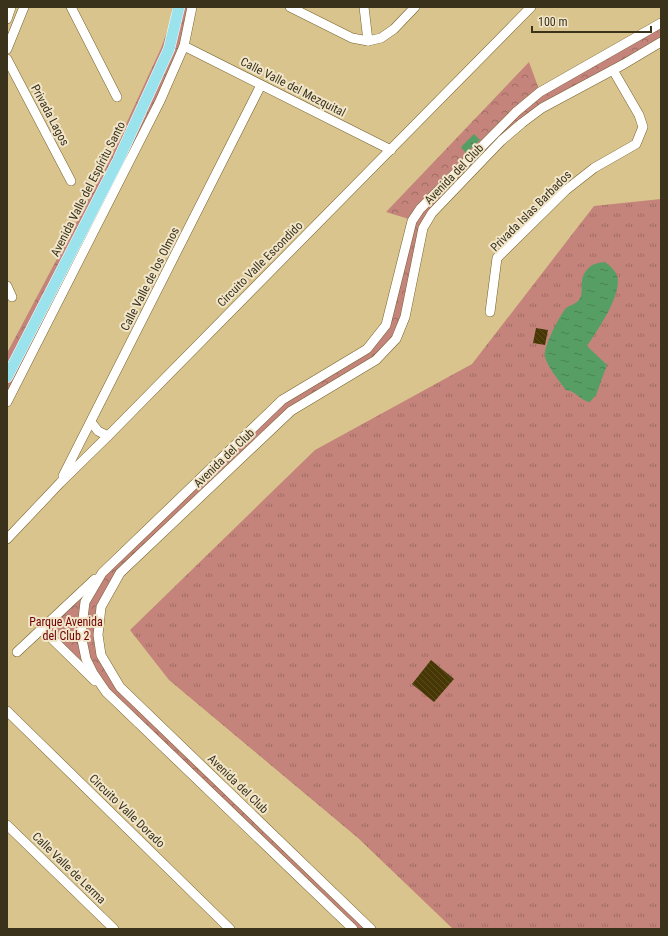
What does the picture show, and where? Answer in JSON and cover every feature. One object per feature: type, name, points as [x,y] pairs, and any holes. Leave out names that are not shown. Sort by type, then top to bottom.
[{"type":"main road","name":"Avenida Valle del Espíritu Santo","points":[[7,377],[118,161],[169,50],[179,7]]},
{"type":"street","points":[[7,18],[11,7]]},
{"type":"street","points":[[7,49],[24,7]]},
{"type":"street","points":[[71,7],[117,97]]},
{"type":"street","points":[[7,402],[153,115],[184,46],[192,7]]},
{"type":"street","points":[[290,7],[352,38],[368,41],[381,38],[394,29],[415,7]]},
{"type":"street","points":[[364,7],[368,41]]},
{"type":"street","name":"Circuito Valle Escondido","points":[[7,539],[60,483],[531,7]]},
{"type":"street","name":"Avenida del Club","points":[[17,652],[102,573],[282,400],[367,349],[386,325],[412,220],[420,209],[516,112],[540,92],[661,23]]},
{"type":"street","name":"Avenida del Club","points":[[372,929],[120,687],[101,655],[98,635],[101,607],[120,573],[291,411],[376,360],[396,339],[405,317],[423,228],[432,213],[501,141],[542,108],[613,70],[661,42]]},
{"type":"street","name":"Calle Valle del Mezquital","points":[[184,46],[391,150]]},
{"type":"street","name":"Privada Lagos","points":[[7,59],[71,181]]},
{"type":"street","name":"Privada Islas Barbados","points":[[490,312],[498,258],[566,190],[594,168],[636,144],[643,127],[639,115],[613,70]]},
{"type":"street","name":"Calle Valle de los Olmos","points":[[60,483],[261,86]]},
{"type":"street","points":[[434,195],[442,203]]},
{"type":"street","points":[[7,286],[12,297]]},
{"type":"street","points":[[91,422],[98,431],[108,436]]},
{"type":"street","points":[[111,564],[120,573]]},
{"type":"street","name":"Avenida del Club","points":[[102,573],[85,602],[81,635],[86,659],[93,673],[106,692]]},
{"type":"street","name":"Avenida del Club","points":[[42,629],[353,929]]},
{"type":"street","name":"Circuito Valle Dorado","points":[[7,711],[230,929]]},
{"type":"street","name":"Calle Valle de Lerma","points":[[7,825],[114,929]]},
{"type":"green space","points":[[172,7],[192,7],[184,46],[7,402],[7,353],[110,159],[161,48],[171,21]]},
{"type":"green space","name":"Parque Avenida del Club 2","points":[[661,23],[661,42],[522,123],[432,213],[396,339],[376,360],[291,411],[120,573],[101,607],[101,655],[120,687],[371,929],[353,929],[42,629],[282,400],[367,349],[386,325],[412,220],[386,212],[529,62],[540,92]]},
{"type":"green space","points":[[661,199],[661,929],[453,929],[358,838],[169,680],[130,630],[315,450],[472,364],[594,206]]},
{"type":"water","points":[[474,134],[480,140],[466,153],[461,147]]},
{"type":"water","points":[[605,262],[615,272],[618,284],[613,302],[608,312],[587,346],[607,365],[596,395],[590,402],[584,400],[573,392],[566,390],[548,364],[545,352],[552,331],[563,312],[581,297],[582,279],[586,271],[594,264]]},
{"type":"building","points":[[536,328],[548,330],[545,345],[533,343]]},
{"type":"building","points":[[431,660],[454,679],[434,702],[412,684]]}]
